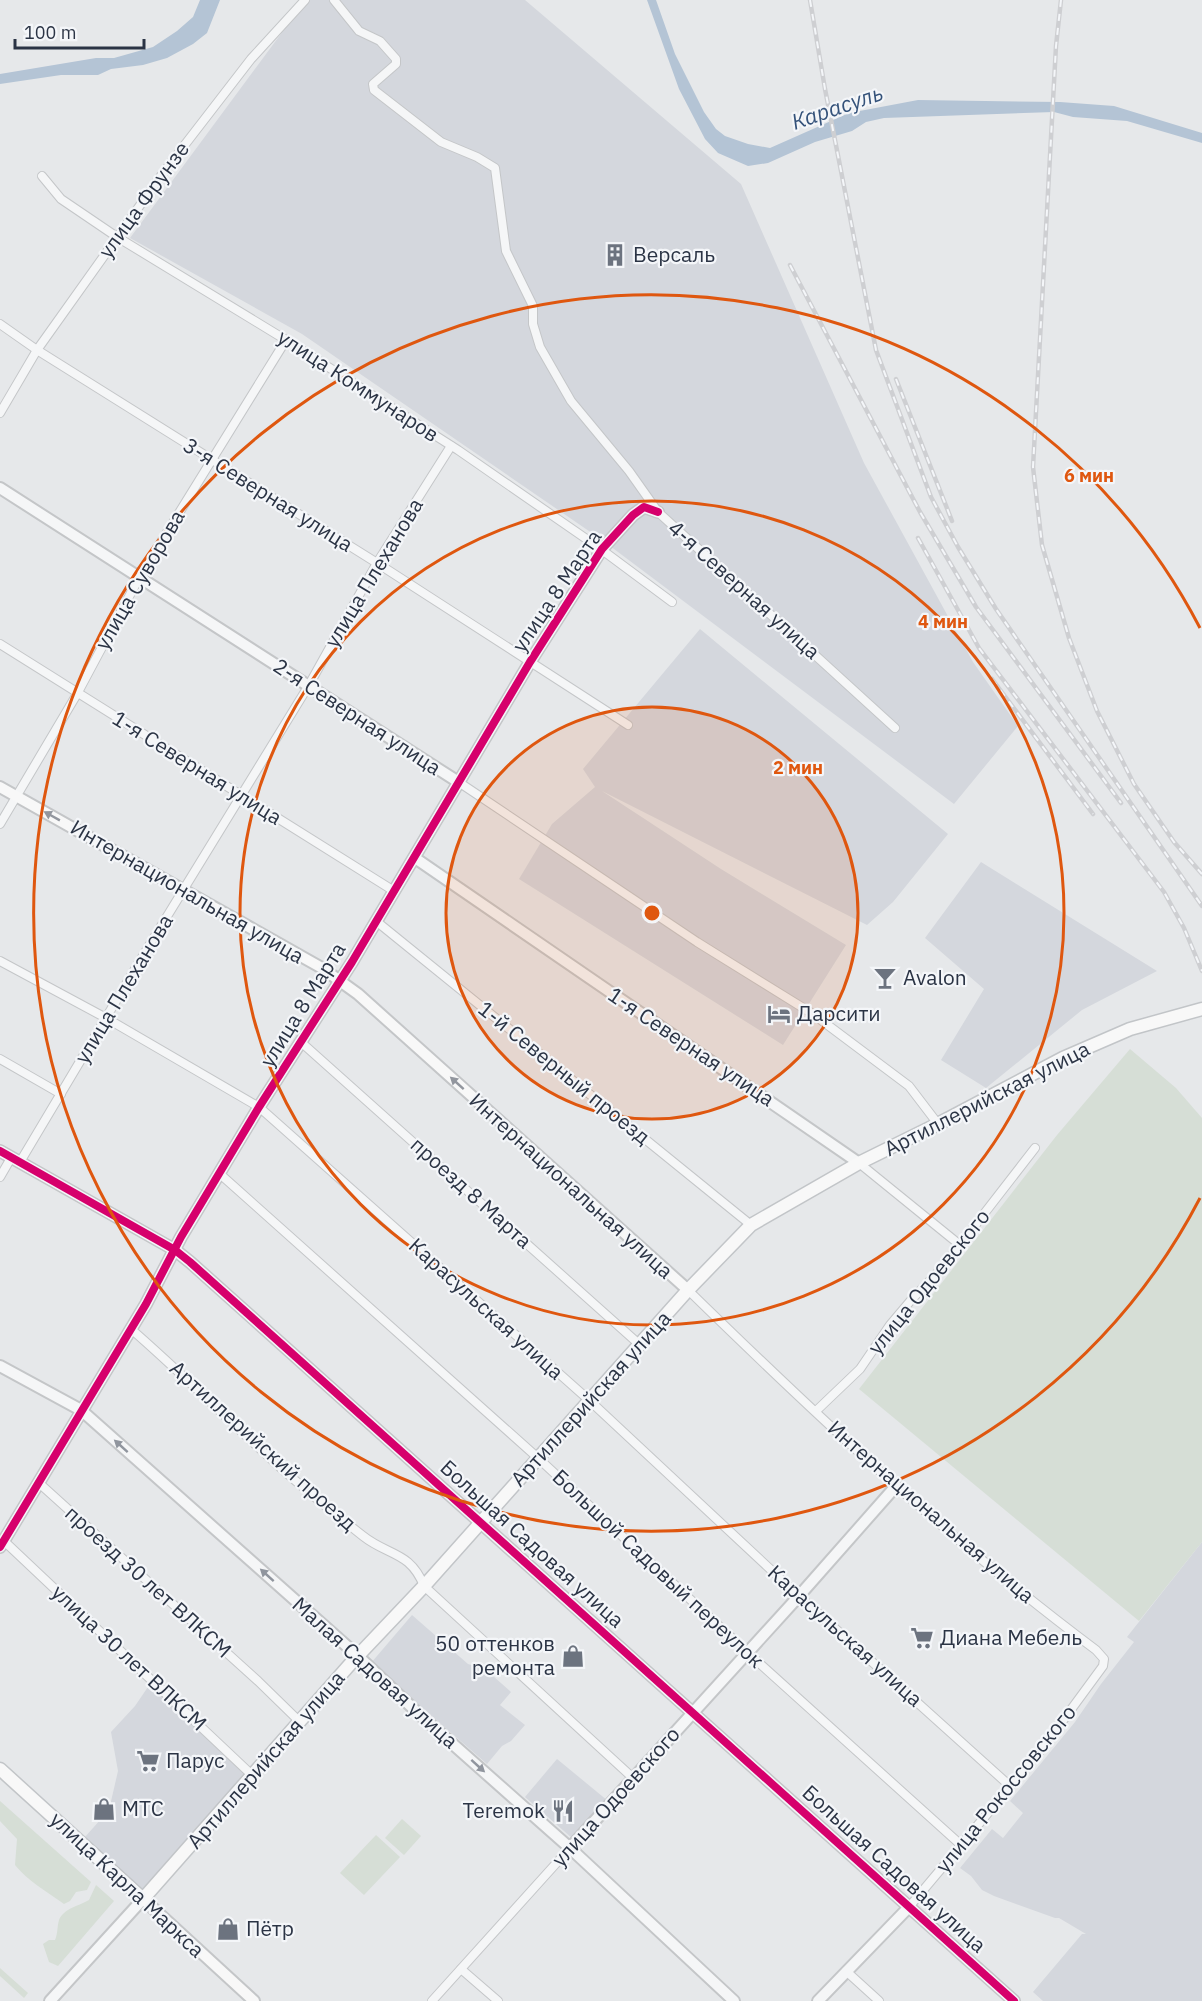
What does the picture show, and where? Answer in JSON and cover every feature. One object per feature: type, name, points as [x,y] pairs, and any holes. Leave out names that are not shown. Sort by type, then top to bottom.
[{"type":"main road","name":"Интернациональная улица","points":[[0,786],[312,963],[358,994],[688,1290]]},
{"type":"main road","name":"Артиллерийская улица","points":[[143,1899],[299,1721],[424,1586],[688,1290],[751,1225],[860,1163],[1063,1058],[1130,1029],[1198,1010]]},
{"type":"main road","name":"улица Карла Маркса","points":[[0,1768],[254,2001]]},
{"type":"street","name":"улица Фрунзе","points":[[0,413],[37,350],[187,141],[251,58],[305,0]]},
{"type":"street","name":"4-я Северная улица","points":[[334,0],[360,31],[380,41],[396,59],[396,64],[373,84],[374,90],[441,142],[477,157],[495,168],[506,251],[533,306],[533,324],[540,347],[571,401],[629,471],[658,512],[895,728]]},
{"type":"street","name":"улица Коммунаров","points":[[42,176],[61,199],[117,237],[286,340],[451,446],[602,549],[672,602]]},
{"type":"street","name":"3-я Северная улица","points":[[0,324],[37,350],[211,460],[377,562],[628,725]]},
{"type":"street","name":"улица Суворова","points":[[0,824],[77,694],[140,576],[286,340]]},
{"type":"street","name":"улица Плеханова","points":[[0,1177],[15,1160],[61,1094],[309,686],[377,562],[451,446]]},
{"type":"street","name":"2-я Северная улица","points":[[0,488],[460,783],[697,942],[813,1014],[909,1086],[938,1124]]},
{"type":"street","points":[[646,494],[644,507],[658,512]]},
{"type":"street","name":"улица 8 Марта","points":[[2,1544],[131,1329],[259,1107],[302,1043],[415,858],[530,662],[602,549],[633,515],[644,507]]},
{"type":"street","name":"1-я Северная улица","points":[[0,644],[394,891]]},
{"type":"street","name":"1-я Северная улица","points":[[415,858],[860,1163],[960,1245]]},
{"type":"street","name":"1-й Северный проезд","points":[[376,921],[751,1225]]},
{"type":"street","name":"Карасульская улица","points":[[0,962],[106,1018],[259,1107],[590,1401],[799,1596],[1010,1786]]},
{"type":"street","name":"проезд 8 Марта","points":[[302,1043],[640,1345]]},
{"type":"street","points":[[0,1059],[61,1094]]},
{"type":"street","name":"улица Одоевского","points":[[816,1411],[860,1369],[890,1325],[960,1245],[1035,1148]]},
{"type":"street","name":"Большая Садовая улица","points":[[0,1151],[175,1250],[1014,2001]]},
{"type":"street","name":"Большой Садовый переулок","points":[[220,1174],[538,1458],[747,1652],[962,1845]]},
{"type":"street","name":"Интернациональная улица","points":[[688,1290],[896,1486],[1001,1578],[1096,1650]]},
{"type":"street","name":"Артиллерийский проезд","points":[[131,1329],[283,1470],[365,1538],[398,1554],[418,1572],[424,1586],[633,1778]]},
{"type":"street","name":"Малая Садовая улица","points":[[0,1366],[81,1410],[358,1656],[570,1848],[734,2001]]},
{"type":"street","name":"проезд 30 лет ВЛКСМ","points":[[39,1483],[258,1681],[299,1721]]},
{"type":"street","name":"улица Одоевского","points":[[432,2001],[896,1486]]},
{"type":"street","name":"улица 30 лет ВЛКСМ","points":[[2,1544],[253,1776]]},
{"type":"street","name":"улица Рокоссовского","points":[[818,2001],[909,1907],[1045,1745],[1103,1666],[1104,1659],[1096,1650]]},
{"type":"street","name":"Артиллерийская улица","points":[[50,2001],[143,1899]]},
{"type":"street","points":[[461,1969],[498,2001]]},
{"type":"street","points":[[846,1971],[879,2001]]},
{"type":"shaded area","points":[[306,0],[525,0],[741,184],[864,463],[973,662],[1018,726],[954,804],[602,540],[302,334],[130,238]]},
{"type":"shaded area","points":[[700,629],[948,834],[893,902],[867,925],[602,791],[721,869],[846,945],[783,1045],[519,879],[552,824],[595,787],[583,769]]},
{"type":"shaded area","points":[[981,862],[1157,971],[1082,1010],[986,1088],[941,1060],[984,989],[925,938]]},
{"type":"shaded area","points":[[1130,1049],[1176,1088],[1202,1118],[1202,1542],[1139,1621],[859,1389],[1057,1135]]},
{"type":"shaded area","points":[[1202,1542],[1202,2001],[1043,2001],[1033,1992],[1082,1934],[1086,1934],[1059,1918],[982,1890],[971,1876],[960,1868],[992,1829],[1003,1838],[1023,1813],[1010,1801],[1075,1722],[1134,1642],[1127,1637]]},
{"type":"shaded area","points":[[412,1615],[468,1664],[485,1669],[511,1692],[500,1705],[525,1725],[511,1741],[502,1746],[487,1764],[371,1663]]},
{"type":"shaded area","points":[[150,1684],[246,1774],[144,1892],[85,1837],[109,1810],[118,1771],[111,1732],[135,1706]]},
{"type":"shaded area","points":[[557,1759],[608,1801],[572,1838],[525,1797]]},
{"type":"shaded area","points":[[0,1801],[91,1882],[87,1890],[76,1892],[70,1901],[64,1904],[20,1871],[15,1865],[17,1839],[0,1821]]},
{"type":"shaded area","points":[[402,1819],[421,1836],[404,1855],[385,1838]]},
{"type":"shaded area","points":[[376,1835],[400,1857],[364,1895],[340,1873]]},
{"type":"shaded area","points":[[96,1885],[114,1901],[58,1966],[49,1962],[43,1944],[49,1940],[55,1940],[61,1916],[89,1900]]},
{"type":"shaded area","points":[[0,1968],[28,1993],[24,1998],[0,1976]]},
{"type":"water","points":[[200,0],[220,0],[207,33],[193,44],[167,58],[143,65],[111,69],[98,75],[61,75],[0,84],[0,74],[96,58],[114,58],[153,47],[193,17]]},
{"type":"water","points":[[647,0],[656,0],[675,54],[704,112],[716,129],[725,136],[748,144],[770,148],[849,113],[918,100],[1060,102],[1114,106],[1202,133],[1202,143],[1127,121],[1073,117],[1054,112],[884,118],[866,122],[852,131],[815,142],[768,163],[748,166],[718,153],[705,139],[679,89]]},
{"type":"railway","points":[[810,0],[876,350],[931,497],[996,609],[1202,906]]},
{"type":"railway","points":[[1061,0],[1056,46],[1033,467],[1042,545],[1069,638],[1097,711],[1134,784],[1174,842],[1202,874]]},
{"type":"railway","points":[[790,265],[920,512],[976,607],[1121,803]]},
{"type":"railway","points":[[896,379],[952,521]]},
{"type":"railway","points":[[918,538],[979,648],[1164,892],[1184,928],[1202,971]]},
{"type":"railway","points":[[992,679],[1093,814]]},
{"type":"cycle path","points":[[0,1547],[146,1304],[181,1237],[259,1107],[352,962],[530,662],[602,549],[633,515],[644,507],[658,512]]},
{"type":"cycle path","points":[[0,1151],[175,1250],[190,1262],[1014,2001]]},
{"type":"place","name":"Версаль","points":[[615,255]]},
{"type":"place","name":"Avalon","points":[[885,978]]},
{"type":"place","name":"Дарсити","points":[[779,1014]]},
{"type":"place","name":"Диана Мебель","points":[[922,1638]]},
{"type":"place","name":"50 оттенков ремонта","points":[[573,1656]]},
{"type":"place","name":"Парус","points":[[148,1761]]},
{"type":"place","name":"МТС","points":[[104,1809]]},
{"type":"place","name":"Teremok","points":[[563,1811]]},
{"type":"place","name":"Пётр","points":[[228,1929]]},
{"type":"water label","name":"Карасуль","points":[[837,107]]}]
